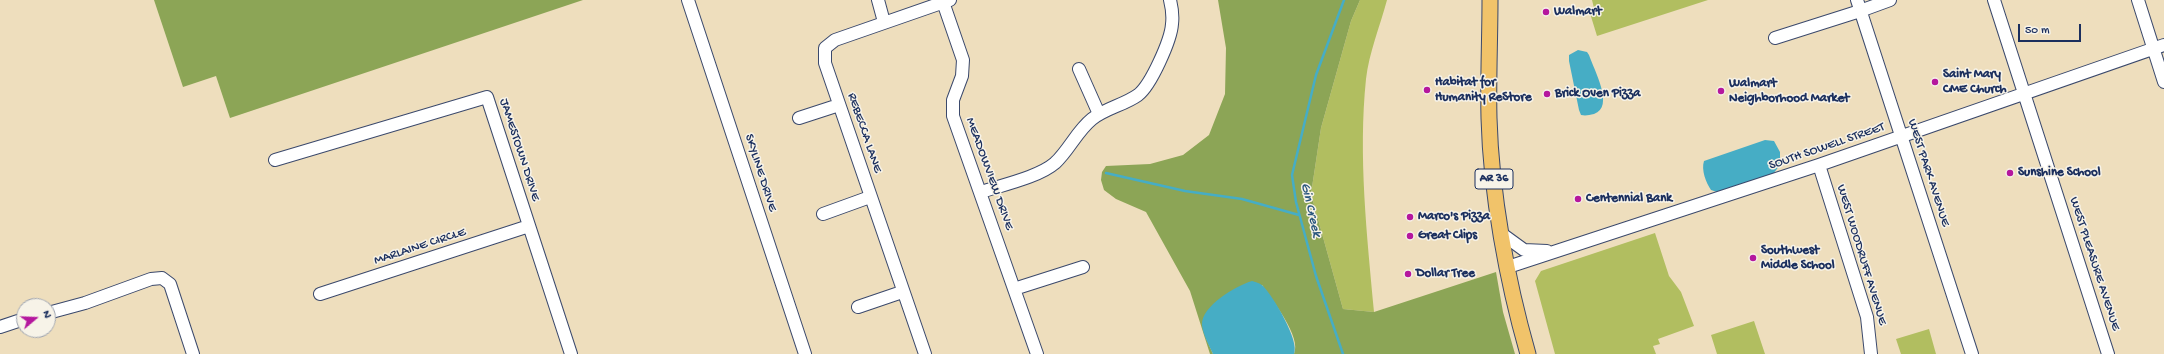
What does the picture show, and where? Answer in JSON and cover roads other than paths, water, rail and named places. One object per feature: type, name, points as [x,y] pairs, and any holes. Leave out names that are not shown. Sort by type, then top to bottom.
[{"type":"main road","name":"AR 36","points":[[1490,0],[1490,138],[1502,234],[1508,268],[1528,354]]},
{"type":"street","name":"SKYLINE DRIVE","points":[[688,0],[805,354]]},
{"type":"street","points":[[878,0],[884,22]]},
{"type":"street","points":[[981,192],[1040,172],[1054,164],[1088,123],[1099,114],[1121,105],[1139,94],[1148,83],[1158,66],[1172,26],[1170,0]]},
{"type":"street","points":[[1775,38],[1858,6],[1890,0]]},
{"type":"street","name":"WEST PLEASURE AVENUE","points":[[1994,0],[2108,354]]},
{"type":"street","points":[[2138,0],[2159,47],[2164,82]]},
{"type":"street","name":"REBECCA LANE","points":[[925,354],[902,292],[825,63],[825,48],[835,40],[947,1]]},
{"type":"street","name":"MEADOWVIEW DRIVE","points":[[947,1],[963,60],[962,76],[953,100],[953,116],[1037,354]]},
{"type":"street","name":"WEST PARK AVENUE","points":[[1858,6],[1972,354]]},
{"type":"street","name":"SOUTH SOWELL STREET","points":[[1508,268],[1819,165],[2159,47]]},
{"type":"street","points":[[1079,69],[1099,114]]},
{"type":"street","name":"JAMESTOWN DRIVE","points":[[275,160],[487,97],[571,354]]},
{"type":"street","points":[[799,118],[839,104]]},
{"type":"street","name":"WEST WOODRUFF AVENUE","points":[[1819,165],[1867,317],[1871,354]]},
{"type":"street","points":[[823,214],[870,197]]},
{"type":"street","name":"MARLAINE CIRCLE","points":[[320,294],[529,226]]},
{"type":"street","points":[[1502,234],[1524,250],[1539,252],[1560,251]]},
{"type":"street","points":[[1014,289],[1083,267]]},
{"type":"street","points":[[56,311],[85,303],[150,279],[162,278],[170,284],[192,354]]},
{"type":"street","points":[[858,308],[902,292]]},
{"type":"street","points":[[0,327],[16,322]]},
{"type":"water","points":[[1578,50],[1587,52],[1589,55],[1603,96],[1603,104],[1600,110],[1594,114],[1581,115],[1579,110],[1569,61],[1569,55]]},
{"type":"water","points":[[1765,140],[1774,141],[1780,152],[1780,165],[1773,174],[1717,192],[1711,190],[1704,176],[1704,161]]},
{"type":"water","points":[[1252,281],[1263,286],[1279,308],[1293,339],[1295,348],[1294,354],[1213,354],[1206,340],[1202,325],[1203,318],[1213,304],[1237,287]]},
{"type":"waterway","name":"Gin Creek","points":[[1343,354],[1316,276],[1296,202],[1292,175],[1316,75],[1344,0]]},
{"type":"waterway","points":[[1106,173],[1185,191],[1242,199],[1299,215]]},
{"type":"place","name":"Walmart","points":[[1546,12]]},
{"type":"place","name":"Saint Mary CME Church","points":[[1935,82]]},
{"type":"place","name":"Habitat for Humanity ReStore","points":[[1427,90]]},
{"type":"place","name":"Walmart Neighborhood Market","points":[[1721,91]]},
{"type":"place","name":"Brick Oven Pizza","points":[[1547,94]]},
{"type":"place","name":"Sunshine School","points":[[2010,173]]},
{"type":"place","name":"Centennial Bank","points":[[1578,199]]},
{"type":"place","name":"Marco's Pizza","points":[[1410,217]]},
{"type":"place","name":"Great Clips","points":[[1410,236]]},
{"type":"place","name":"Southwest Middle School","points":[[1753,258]]},
{"type":"place","name":"Dollar Tree","points":[[1408,274]]}]
